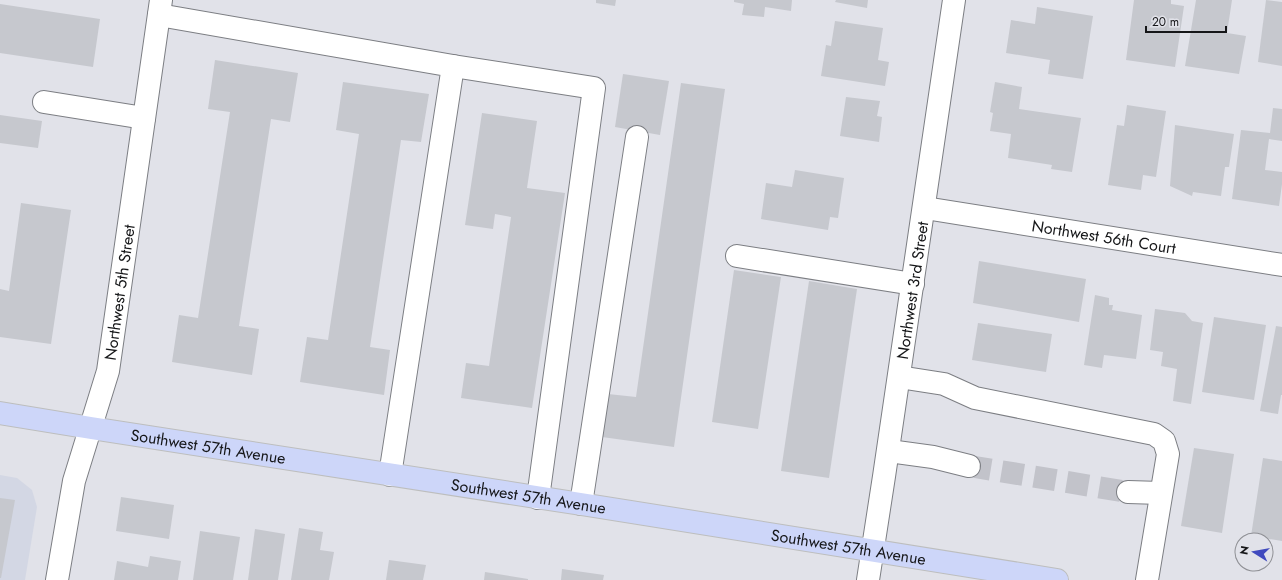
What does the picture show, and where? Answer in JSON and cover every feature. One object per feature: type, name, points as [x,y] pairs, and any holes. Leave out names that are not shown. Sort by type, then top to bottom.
[{"type":"main road","name":"Southwest 57th Avenue","points":[[0,413],[1057,580]]},
{"type":"street","name":"Northwest 3rd Street","points":[[868,580],[889,451],[954,0]]},
{"type":"street","points":[[160,8],[453,66],[594,88],[538,498]]},
{"type":"street","name":"Northwest 5th Street","points":[[57,580],[74,481],[108,371],[160,8]]},
{"type":"street","points":[[390,475],[453,66]]},
{"type":"street","points":[[44,102],[144,118]]},
{"type":"street","points":[[581,504],[637,137]]},
{"type":"street","name":"Northwest 56th Court","points":[[925,208],[1282,265]]},
{"type":"street","points":[[737,256],[913,284]]},
{"type":"street","points":[[899,377],[944,384],[975,398],[1154,434],[1164,441],[1168,454],[1147,580]]},
{"type":"street","points":[[889,451],[929,456],[969,466]]},
{"type":"street","points":[[1128,492],[1161,493]]},
{"type":"shaded area","points":[[0,475],[17,478],[32,490],[37,507],[25,580],[0,580]]},
{"type":"building","points":[[596,0],[616,0],[615,6],[596,3]]},
{"type":"building","points":[[734,0],[792,0],[791,11],[765,7],[764,17],[742,15],[744,4],[734,2]]},
{"type":"building","points":[[836,0],[868,0],[867,8],[835,2]]},
{"type":"building","points":[[1134,0],[1171,0],[1171,4],[1184,6],[1175,67],[1126,60]]},
{"type":"building","points":[[1196,0],[1232,0],[1227,33],[1246,36],[1239,74],[1185,66]]},
{"type":"building","points":[[1266,0],[1282,2],[1282,66],[1258,62]]},
{"type":"building","points":[[0,4],[100,19],[93,67],[0,53]]},
{"type":"building","points":[[1037,7],[1093,16],[1083,79],[1048,74],[1050,60],[1006,53],[1011,20],[1035,24]]},
{"type":"building","points":[[835,21],[883,28],[878,60],[889,62],[885,86],[821,76],[826,45],[831,46]]},
{"type":"building","points":[[215,60],[298,73],[290,122],[271,119],[239,326],[259,329],[252,375],[172,362],[179,315],[198,318],[230,112],[208,109]]},
{"type":"building","points":[[623,74],[669,81],[660,135],[615,127]]},
{"type":"building","points":[[343,82],[429,94],[421,142],[401,140],[370,347],[390,350],[384,395],[300,382],[307,337],[328,340],[359,134],[336,130]]},
{"type":"building","points":[[995,82],[1022,87],[1019,109],[1081,118],[1072,172],[1051,169],[1052,165],[1008,158],[1011,134],[990,131],[993,113],[990,112]]},
{"type":"building","points":[[681,83],[725,89],[674,447],[602,437],[608,394],[636,397]]},
{"type":"building","points":[[846,97],[880,101],[877,116],[882,117],[879,142],[840,136]]},
{"type":"building","points":[[1127,105],[1166,111],[1156,177],[1143,175],[1141,190],[1108,185],[1117,125],[1124,126]]},
{"type":"building","points":[[1273,108],[1282,109],[1282,141],[1269,139],[1265,170],[1282,172],[1279,206],[1232,199],[1241,130],[1270,133]]},
{"type":"building","points":[[482,113],[537,121],[527,188],[565,193],[532,408],[461,398],[466,363],[489,366],[511,217],[495,214],[493,229],[465,225]]},
{"type":"building","points":[[0,115],[42,121],[38,148],[0,143]]},
{"type":"building","points":[[1175,125],[1234,134],[1229,167],[1225,167],[1221,196],[1193,192],[1192,196],[1170,186]]},
{"type":"building","points":[[795,170],[844,178],[838,218],[830,217],[828,230],[761,219],[766,183],[792,187]]},
{"type":"building","points":[[21,203],[71,210],[51,344],[0,337],[0,289],[9,291]]},
{"type":"building","points":[[979,261],[1086,279],[1079,322],[973,303]]},
{"type":"building","points":[[734,270],[781,277],[758,429],[712,422]]},
{"type":"building","points":[[809,281],[857,289],[829,478],[781,471]]},
{"type":"building","points":[[1095,295],[1109,298],[1109,305],[1113,305],[1112,310],[1142,315],[1136,359],[1104,355],[1102,368],[1084,365]]},
{"type":"building","points":[[1155,309],[1185,313],[1192,321],[1203,323],[1191,404],[1173,401],[1177,369],[1161,366],[1163,352],[1150,350]]},
{"type":"building","points":[[1214,317],[1266,325],[1254,400],[1202,392]]},
{"type":"building","points":[[978,323],[1052,334],[1046,372],[972,360]]},
{"type":"building","points":[[1276,326],[1282,327],[1282,395],[1278,414],[1260,411]]},
{"type":"building","points":[[1194,448],[1234,454],[1222,533],[1181,526]]},
{"type":"building","points":[[1263,458],[1282,461],[1282,541],[1274,540],[1274,532],[1252,532]]},
{"type":"building","points":[[121,497],[174,505],[169,539],[116,531]]},
{"type":"building","points":[[0,498],[15,500],[1,578],[0,578]]},
{"type":"building","points":[[299,528],[323,532],[320,550],[334,552],[329,580],[291,580]]},
{"type":"building","points":[[255,529],[285,534],[278,580],[248,580]]},
{"type":"building","points":[[200,531],[240,537],[233,580],[193,580]]},
{"type":"building","points":[[150,556],[181,561],[178,580],[114,580],[117,561],[148,567]]},
{"type":"building","points":[[389,560],[426,565],[423,580],[386,580]]},
{"type":"building","points":[[562,569],[604,575],[603,580],[561,580]]},
{"type":"building","points":[[485,572],[528,579],[528,580],[484,580]]},
{"type":"tunnel","points":[[969,466],[1128,492]]}]
